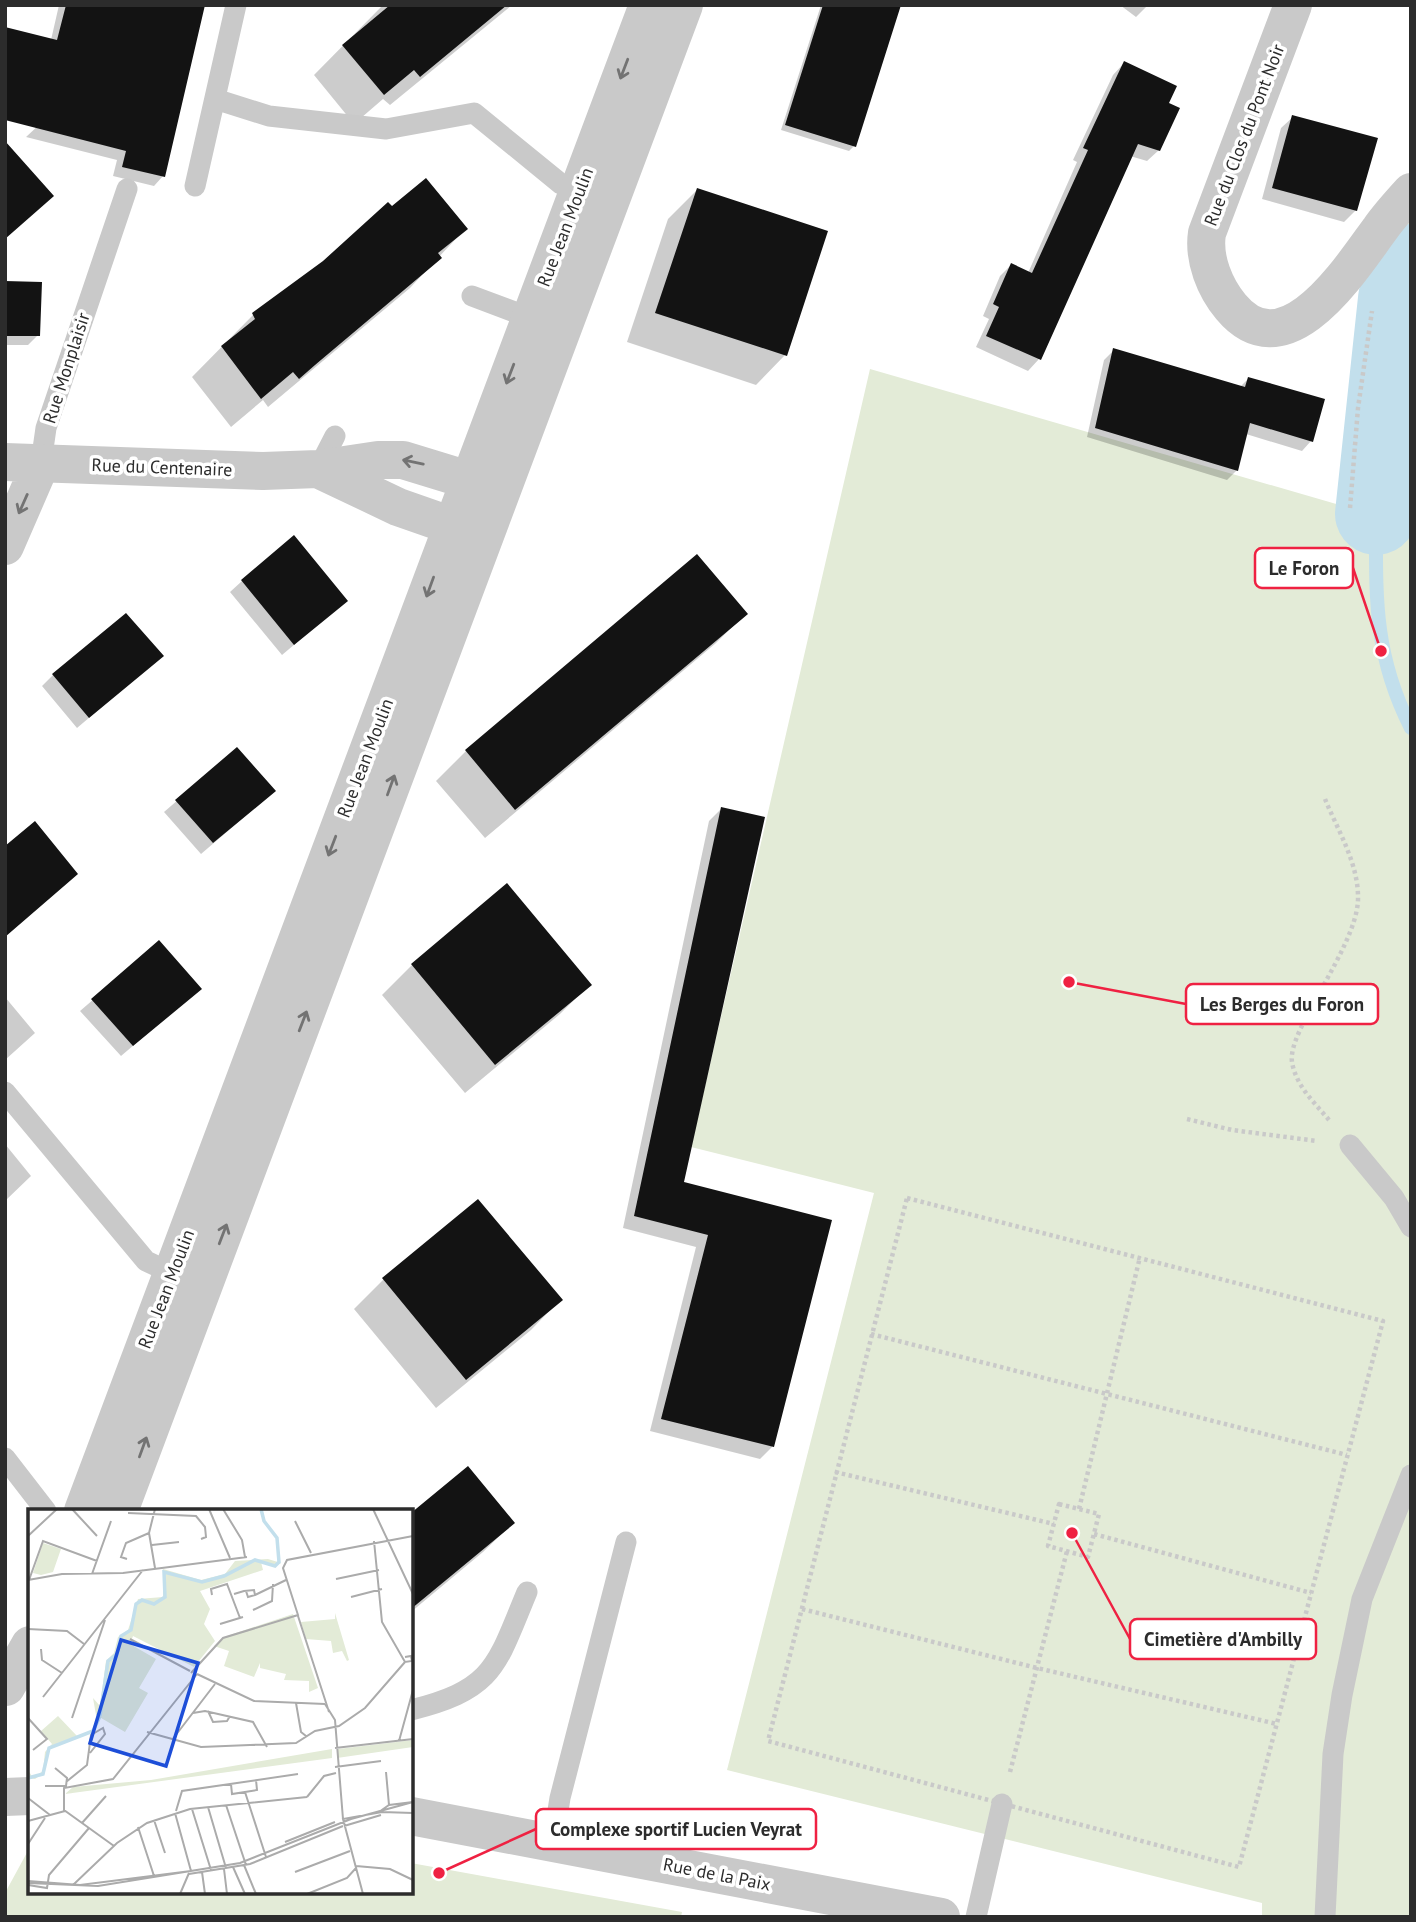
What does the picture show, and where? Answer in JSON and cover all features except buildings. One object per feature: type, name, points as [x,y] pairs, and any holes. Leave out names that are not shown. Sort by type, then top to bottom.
[{"type":"street","name":"Rue Jean Moulin","points":[[120,1509],[188,1280],[593,198],[648,5]]},
{"type":"street","name":"Rue Jean Moulin","points":[[593,198],[684,5]]},
{"type":"street","name":"Rue du Clos du Pont Noir","points":[[1293,5],[1207,233],[1205,250],[1223,297],[1238,314],[1255,325],[1274,328],[1295,322],[1324,299],[1352,269],[1411,192]]},
{"type":"street","name":"Rue du Centenaire","points":[[23,463],[250,471],[318,469],[378,460],[404,460],[485,484]]},
{"type":"street","name":"Rue Monplaisir","points":[[5,545],[23,463]]},
{"type":"street","name":"Rue du Centenaire","points":[[318,469],[398,508],[468,531]]},
{"type":"street","name":"Rue Jean Moulin","points":[[84,1509],[188,1280]]},
{"type":"street","points":[[28,1648],[6,1687],[28,1688]]},
{"type":"street","points":[[5,1797],[28,1796]]},
{"type":"street","name":"Rue de la Paix","points":[[413,1816],[930,1916]]},
{"type":"lane","points":[[195,186],[236,5]]},
{"type":"lane","points":[[215,99],[269,116],[386,129],[474,113],[561,184],[593,198]]},
{"type":"lane","name":"Rue Monplaisir","points":[[23,463],[46,428],[127,189]]},
{"type":"lane","points":[[472,296],[546,324]]},
{"type":"lane","points":[[318,469],[335,436]]},
{"type":"lane","points":[[5,1092],[146,1261],[188,1280]]},
{"type":"lane","points":[[1350,1145],[1394,1198],[1411,1227]]},
{"type":"lane","points":[[5,1458],[44,1509]]},
{"type":"lane","points":[[1325,1917],[1333,1754],[1342,1695],[1362,1599],[1411,1475]]},
{"type":"lane","points":[[552,1842],[560,1798],[626,1542]]},
{"type":"lane","points":[[413,1709],[446,1701],[479,1684],[499,1659],[527,1592]]},
{"type":"lane","points":[[976,1917],[1003,1798]]},
{"type":"path","points":[[1350,508],[1357,408],[1373,303]]},
{"type":"path","points":[[1325,799],[1354,867],[1358,901],[1345,946],[1297,1039],[1292,1058],[1301,1086],[1350,1145]]},
{"type":"path","points":[[1187,1119],[1232,1130],[1350,1145]]},
{"type":"path","points":[[907,1198],[1383,1321],[1238,1867],[1003,1798],[768,1741],[872,1334],[907,1198]]},
{"type":"path","points":[[1079,1509],[1140,1257]]},
{"type":"path","points":[[872,1334],[1348,1455]]},
{"type":"path","points":[[835,1472],[1054,1524]]},
{"type":"path","points":[[1059,1504],[1099,1514],[1088,1557],[1048,1546],[1054,1524],[1059,1504]]},
{"type":"path","points":[[1094,1534],[1311,1593]]},
{"type":"path","points":[[1008,1779],[1067,1551]]},
{"type":"path","points":[[801,1609],[1277,1724]]},
{"type":"green space","points":[[1411,218],[1411,234],[1391,271],[1385,268],[1389,238]]},
{"type":"green space","points":[[870,369],[1350,508],[1366,511],[1411,499],[1411,1917],[1262,1917],[1262,1903],[727,1770],[874,1193],[691,1147]]},
{"type":"green space","points":[[28,1851],[28,1894],[413,1894],[413,1863],[682,1912],[681,1917],[5,1917],[5,1893]]},
{"type":"waterway","points":[[1376,514],[1399,299],[1411,265]]},
{"type":"waterway","points":[[1376,514],[1377,598],[1383,649],[1399,701],[1411,728]]},
{"type":"place","name":"Le Foron","points":[[1381,651]]},
{"type":"place","name":"Les Berges du Foron","points":[[1069,982]]},
{"type":"place","name":"Cimetière d'Ambilly","points":[[1072,1533]]},
{"type":"place","name":"Complexe sportif Lucien Veyrat","points":[[439,1873]]}]
